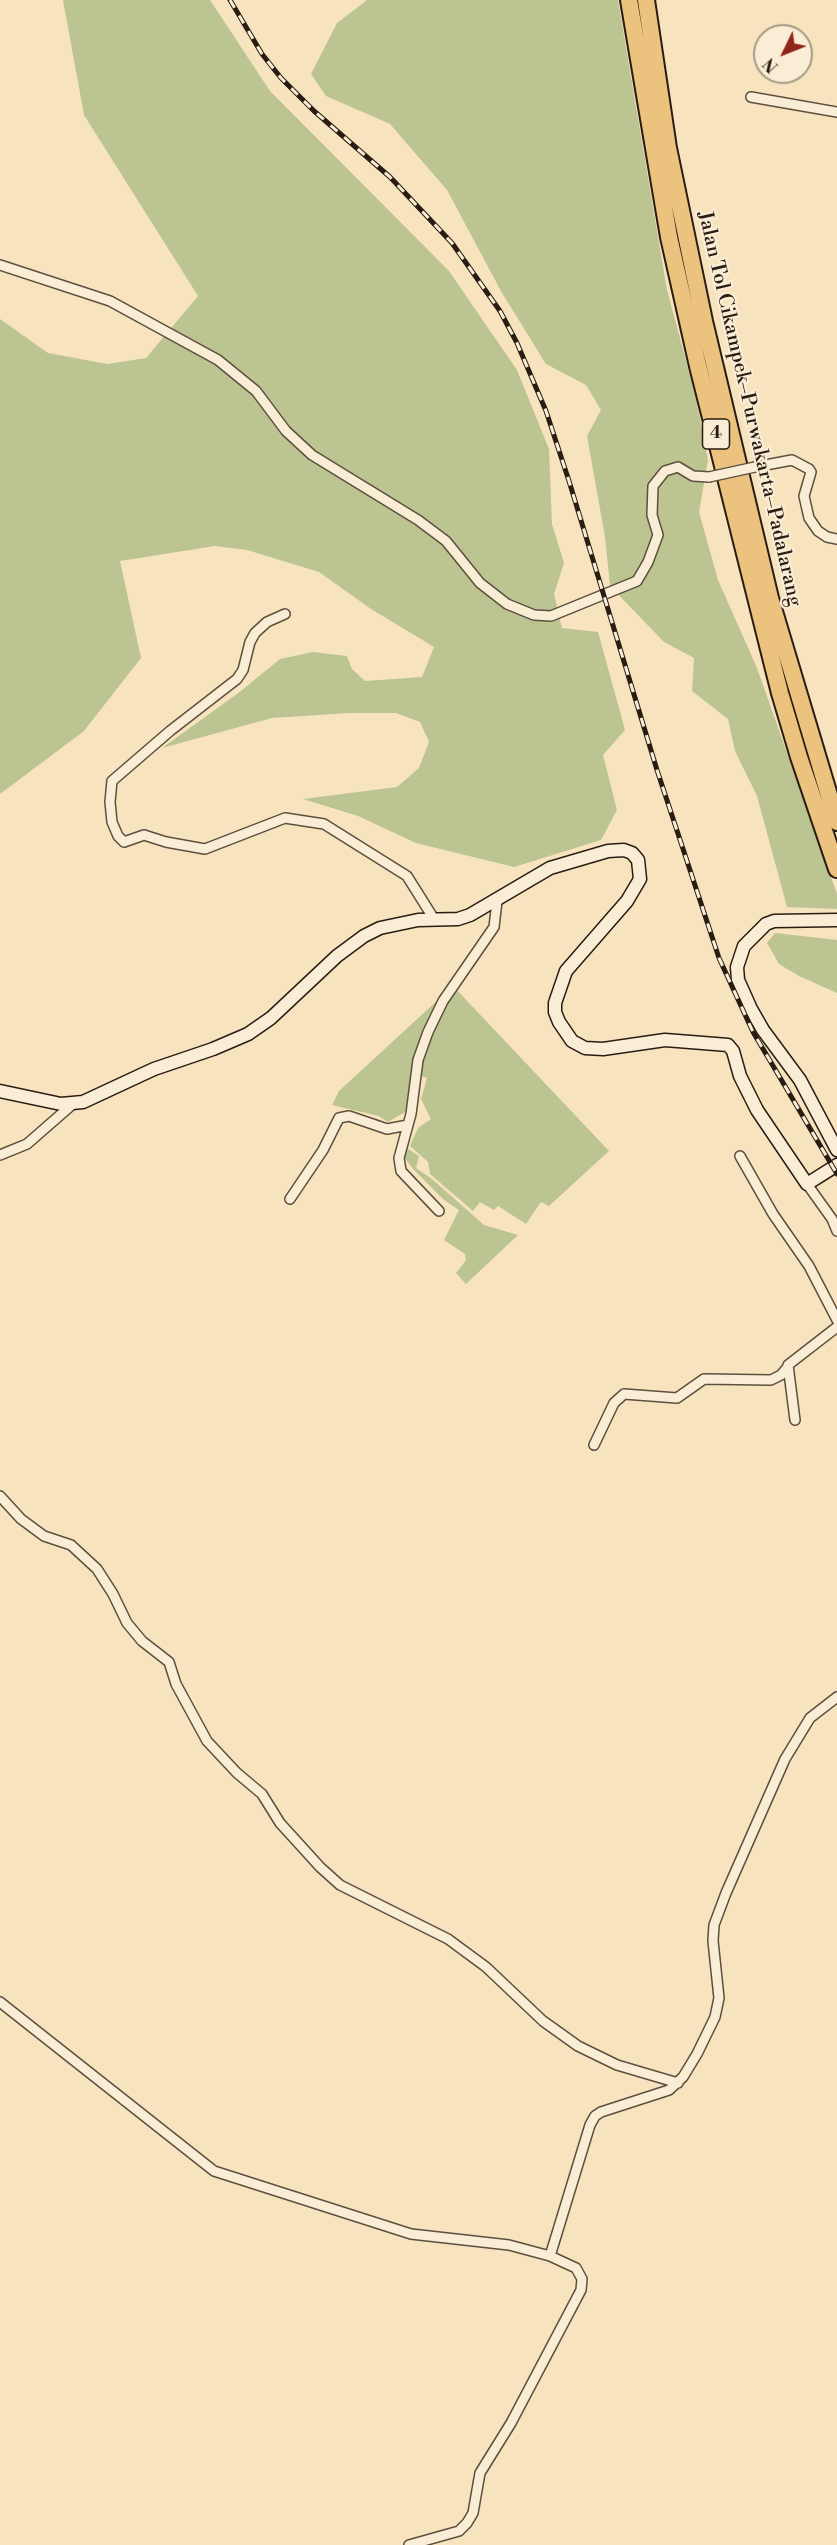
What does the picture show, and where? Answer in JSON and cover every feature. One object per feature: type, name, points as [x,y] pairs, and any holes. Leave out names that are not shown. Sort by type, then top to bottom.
[{"type":"highway","name":"Jalan Tol Cikampek–Purwakarta–Padalarang","points":[[629,0],[667,227],[698,366],[780,693],[837,869]]},
{"type":"highway","name":"Jalan Tol Cikampek–Purwakarta–Padalarang","points":[[646,0],[670,159],[704,321],[770,598],[837,822]]},
{"type":"street","points":[[751,97],[837,112]]},
{"type":"street","points":[[0,265],[110,301],[218,360],[256,392],[286,431],[312,455],[418,520],[446,541],[480,583],[507,604],[534,615],[551,616],[636,581],[648,562],[658,535],[652,515],[653,486],[665,471],[678,467],[693,476],[709,477],[792,460],[811,472],[804,496],[809,518],[818,531],[827,537],[837,539]]},
{"type":"street","points":[[285,614],[267,622],[255,633],[250,642],[243,670],[237,680],[170,731],[112,781],[110,802],[112,822],[118,836],[124,842],[144,835],[166,842],[205,849],[285,818],[324,824],[407,876],[434,919]]},
{"type":"street","points":[[0,1091],[61,1104],[83,1102],[154,1069],[239,1040],[271,1018],[337,956],[364,936],[380,928],[434,919],[464,917],[496,901],[550,868],[613,850],[624,850],[635,855],[640,864],[636,888],[562,979],[555,1003],[555,1012],[559,1022],[572,1041],[585,1048],[603,1049],[665,1040],[728,1045],[733,1051],[740,1076],[757,1110],[832,1219],[837,1231]]},
{"type":"street","points":[[439,1211],[404,1176],[399,1166],[418,1060],[443,1001],[494,927],[496,901]]},
{"type":"street","points":[[837,920],[788,920],[766,924],[744,946],[738,961],[738,980],[763,1030],[800,1080],[837,1150]]},
{"type":"street","points":[[0,1155],[27,1144],[74,1103]]},
{"type":"street","points":[[290,1199],[323,1150],[339,1118],[349,1116],[387,1129],[408,1125]]},
{"type":"street","points":[[740,1156],[773,1214],[809,1266],[837,1320]]},
{"type":"street","points":[[807,1184],[837,1166]]},
{"type":"street","points":[[594,1445],[614,1403],[624,1394],[677,1398],[704,1379],[771,1380],[781,1375],[790,1362],[837,1327]]},
{"type":"street","points":[[787,1368],[793,1390],[795,1420]]},
{"type":"street","points":[[0,1496],[21,1519],[44,1536],[71,1545],[96,1569],[113,1594],[127,1623],[142,1641],[169,1662],[176,1684],[207,1741],[237,1773],[262,1794],[280,1822],[320,1867],[340,1885],[448,1939],[486,1966],[543,2021],[578,2046],[617,2065],[678,2083]]},
{"type":"street","points":[[550,2256],[590,2125],[595,2116],[609,2109],[659,2095],[678,2083],[697,2055],[716,2017],[719,1998],[713,1941],[714,1925],[726,1893],[785,1760],[810,1718],[837,1698]]},
{"type":"street","points":[[0,2002],[214,2171],[411,2234],[509,2245],[550,2256],[576,2268],[582,2278],[581,2290],[511,2423],[480,2473],[472,2513],[459,2531],[409,2545]]},
{"type":"green space","points":[[63,0],[210,0],[270,91],[449,271],[517,370],[549,449],[552,524],[564,563],[554,594],[562,628],[598,632],[625,730],[603,755],[617,810],[601,840],[514,867],[416,843],[358,816],[303,799],[397,787],[419,768],[429,742],[420,722],[396,713],[349,713],[272,718],[162,748],[241,691],[280,659],[313,652],[347,656],[352,669],[365,681],[422,677],[434,647],[371,609],[319,572],[247,550],[215,546],[120,561],[141,658],[84,731],[0,794],[0,319],[48,353],[107,364],[146,358],[198,296],[84,115]]},
{"type":"green space","points":[[367,0],[618,0],[667,290],[696,398],[708,460],[699,512],[718,580],[757,668],[837,894],[837,909],[787,907],[757,796],[735,751],[728,719],[692,691],[694,658],[664,642],[610,586],[605,537],[587,436],[601,410],[586,385],[546,364],[502,293],[447,190],[390,124],[326,96],[311,74],[337,23]]},
{"type":"green space","points":[[775,933],[837,940],[837,993],[779,964],[767,943]]},
{"type":"green space","points":[[453,986],[609,1151],[549,1206],[541,1202],[526,1224],[498,1206],[494,1210],[480,1202],[473,1211],[430,1174],[428,1162],[410,1146],[418,1128],[431,1119],[421,1099],[427,1078],[416,1074],[405,1112],[388,1122],[379,1116],[332,1105],[339,1091]]},
{"type":"green space","points":[[405,1147],[419,1156],[416,1168],[432,1179],[484,1225],[518,1235],[466,1284],[456,1273],[466,1260],[465,1254],[444,1240],[459,1210],[444,1200],[414,1170],[403,1156]]},
{"type":"railway","points":[[230,0],[262,54],[281,78],[314,111],[390,177],[452,243],[500,311],[517,343],[546,411],[569,481],[657,770],[719,958],[753,1032],[837,1174]]}]
